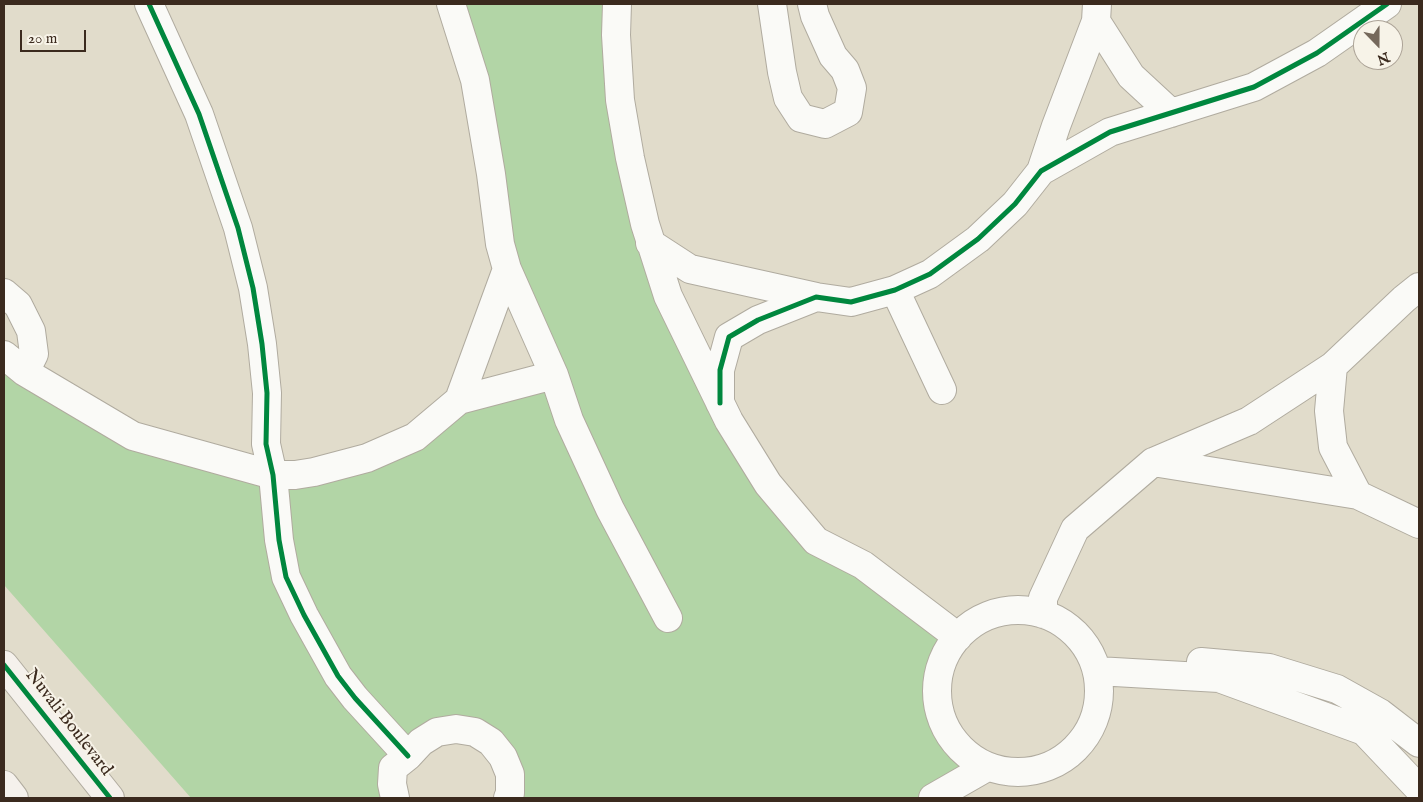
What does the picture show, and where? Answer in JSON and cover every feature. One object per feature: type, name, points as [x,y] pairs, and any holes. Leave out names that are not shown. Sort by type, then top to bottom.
[{"type":"street","points":[[149,4],[199,114],[238,228],[253,288],[262,344],[266,393],[266,444],[273,475],[279,540],[286,577],[338,676],[354,698],[408,756]]},
{"type":"street","points":[[451,4],[475,80],[491,174],[500,244],[507,269],[554,375],[569,420],[610,509],[668,618]]},
{"type":"street","points":[[617,4],[616,35],[620,100],[630,158],[650,243],[668,296],[729,421],[768,484],[816,541],[863,565],[958,636]]},
{"type":"street","points":[[772,4],[782,72],[788,98],[801,118],[825,124],[848,112],[852,88],[845,70],[833,56],[815,16],[812,4]]},
{"type":"street","points":[[650,243],[690,269],[816,297],[851,302],[895,290],[930,274],[978,239],[1015,204],[1041,172],[1110,132],[1254,87],[1317,53],[1388,4]]},
{"type":"street","points":[[1096,12],[1131,76],[1171,114]]},
{"type":"street","points":[[1041,172],[1096,12]]},
{"type":"street","points":[[459,400],[507,269]]},
{"type":"street","points":[[1043,614],[1043,598],[1075,529],[1153,462],[1249,421],[1333,366],[1419,287]]},
{"type":"street","points":[[895,290],[942,390]]},
{"type":"street","points":[[4,292],[18,305],[31,331],[34,354],[25,372]]},
{"type":"street","points":[[720,403],[720,370],[729,337],[758,320],[816,297]]},
{"type":"street","points":[[4,355],[25,372],[133,436],[273,475],[295,475],[314,472],[367,458],[415,438],[459,400],[554,375]]},
{"type":"street","points":[[1333,366],[1329,411],[1333,447],[1358,495]]},
{"type":"street","points":[[1153,462],[1358,495],[1419,524]]},
{"type":"street","points":[[1024,610],[1043,614],[1064,624],[1080,640],[1095,665],[1099,697],[1093,722],[1080,743],[1061,760],[1037,770],[1012,773],[987,767],[964,754],[948,734],[938,709],[936,683],[943,658],[958,636],[972,624],[988,616],[1006,611],[1024,610]]},
{"type":"street","points":[[1095,665],[1208,661],[1269,668],[1338,689],[1380,713],[1419,743]]},
{"type":"street","name":"Nuvali Boulevard","points":[[4,665],[110,798]]},
{"type":"street","points":[[1095,665],[1219,678],[1354,727],[1364,731],[1419,789]]},
{"type":"street","points":[[395,798],[392,784],[393,768],[421,742],[437,732],[456,729],[475,732],[491,742],[503,756],[510,774],[510,793],[508,798]]},
{"type":"street","points":[[932,798],[987,767]]},
{"type":"street","points":[[4,785],[14,798]]},
{"type":"green space","points":[[451,4],[617,4],[616,35],[668,296],[815,541],[958,637],[943,658],[936,683],[938,709],[948,734],[965,753],[987,767],[933,798],[508,798],[510,793],[475,732],[408,756],[304,615],[273,475],[314,472],[459,400],[554,375],[507,269]]},
{"type":"green space","points":[[4,358],[124,432],[264,472],[270,537],[399,753],[395,798],[191,798],[4,585]]},
{"type":"cycle path","points":[[149,4],[199,114],[238,228],[253,288],[262,344],[267,393],[266,444],[273,475],[279,540],[286,577],[304,615],[338,676],[355,698],[408,756]]},
{"type":"cycle path","points":[[720,403],[720,370],[729,337],[758,320],[816,297],[851,302],[895,290],[930,274],[978,239],[1015,204],[1041,171],[1110,132],[1254,87],[1317,53],[1387,4]]},
{"type":"cycle path","points":[[4,665],[110,798]]}]
